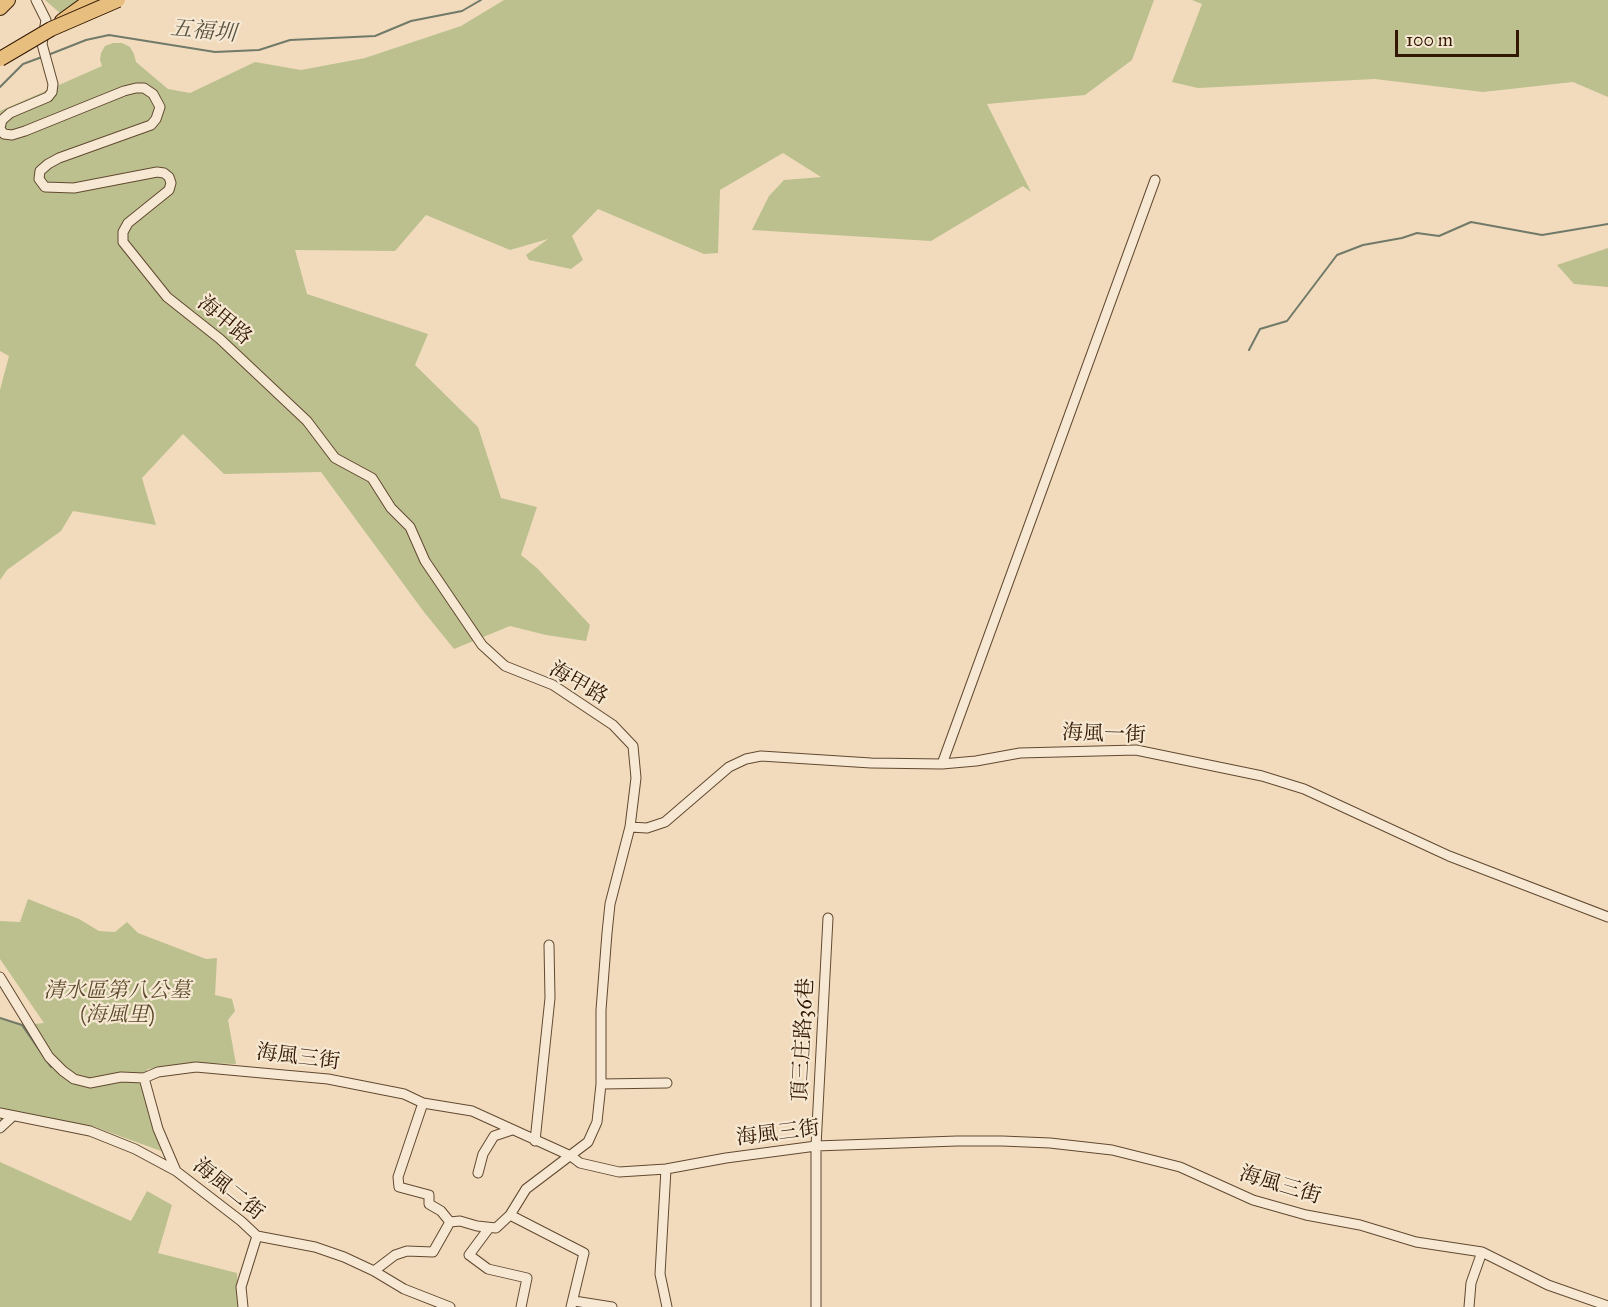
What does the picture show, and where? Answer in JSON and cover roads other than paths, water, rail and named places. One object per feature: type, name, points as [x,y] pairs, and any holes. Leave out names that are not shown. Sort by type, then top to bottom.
[{"type":"highway","points":[[0,8],[8,0]]},
{"type":"highway","points":[[51,29],[91,0]]},
{"type":"highway","points":[[0,58],[51,29],[118,0]]},
{"type":"street","name":"海甲路","points":[[36,0],[46,20],[42,44],[53,84],[52,92],[48,97],[10,113],[2,120],[0,128],[4,135],[25,131],[124,91],[144,88],[153,94],[160,107],[151,125],[59,158],[40,171],[39,179],[45,187],[56,189],[74,188],[157,172],[169,177],[171,183],[169,190],[128,223],[123,232],[123,242],[166,297],[220,339],[286,400],[307,421],[335,458],[372,478],[391,508],[410,527],[425,561],[482,645],[505,666],[553,685],[613,725],[633,746],[636,778],[630,827]]},
{"type":"street","points":[[942,764],[1155,180]]},
{"type":"street","name":"海風一街","points":[[630,827],[647,828],[665,822],[729,767],[746,759],[761,756],[871,763],[942,764],[1020,753],[1136,750],[1262,776],[1304,789],[1449,856],[1608,917]]},
{"type":"street","points":[[450,1222],[460,1221],[496,1228],[510,1215],[526,1189],[588,1142],[597,1122],[601,1084],[601,1010],[610,904],[630,827]]},
{"type":"street","name":"頂三庄路36巷","points":[[816,1307],[816,1146],[828,918]]},
{"type":"street","points":[[535,1141],[550,998],[549,945]]},
{"type":"street","name":"海風三街","points":[[0,977],[49,1057],[74,1079],[90,1083],[121,1077],[144,1078],[158,1072],[196,1066],[328,1079],[405,1094],[423,1103],[472,1112],[571,1156],[580,1163],[619,1172],[666,1170],[726,1158],[816,1146],[980,1141],[1050,1143],[1112,1150],[1180,1167],[1264,1203],[1306,1215],[1360,1225],[1416,1242],[1482,1252],[1582,1302],[1608,1306]]},
{"type":"street","name":"海風二街","points":[[144,1078],[158,1129],[176,1171],[257,1236],[315,1247],[344,1257],[404,1289],[450,1307]]},
{"type":"street","points":[[601,1084],[666,1083]]},
{"type":"street","points":[[423,1103],[398,1177],[399,1187],[429,1195],[429,1204],[441,1211],[450,1222]]},
{"type":"street","points":[[0,1113],[90,1131],[135,1149],[176,1171]]},
{"type":"street","points":[[0,1128],[13,1116]]},
{"type":"street","points":[[478,1173],[483,1154],[494,1136],[512,1130]]},
{"type":"street","points":[[666,1170],[660,1274],[667,1307]]},
{"type":"street","points":[[510,1215],[584,1253],[572,1304],[612,1307]]},
{"type":"street","points":[[374,1271],[395,1256],[407,1251],[433,1252],[450,1222]]},
{"type":"street","points":[[489,1228],[469,1254],[488,1269],[527,1278],[521,1307]]},
{"type":"street","points":[[243,1307],[241,1287],[257,1236]]},
{"type":"street","points":[[1469,1307],[1471,1283],[1482,1252]]},
{"type":"waterway","name":"五福圳","points":[[48,55],[86,40],[109,35],[215,52],[259,50],[290,40],[375,36],[411,21],[462,11],[481,0]]},
{"type":"waterway","name":"五福圳","points":[[0,87],[23,64],[42,57]]},
{"type":"waterway","points":[[1249,350],[1260,329],[1287,321],[1337,255],[1363,245],[1417,233],[1439,236],[1471,222],[1542,235],[1608,224]]},
{"type":"waterway","points":[[0,1018],[22,1025],[51,1067]]},
{"type":"park label","name":"清水區第八公墓 (海風里)","points":[[117,1004]]}]
